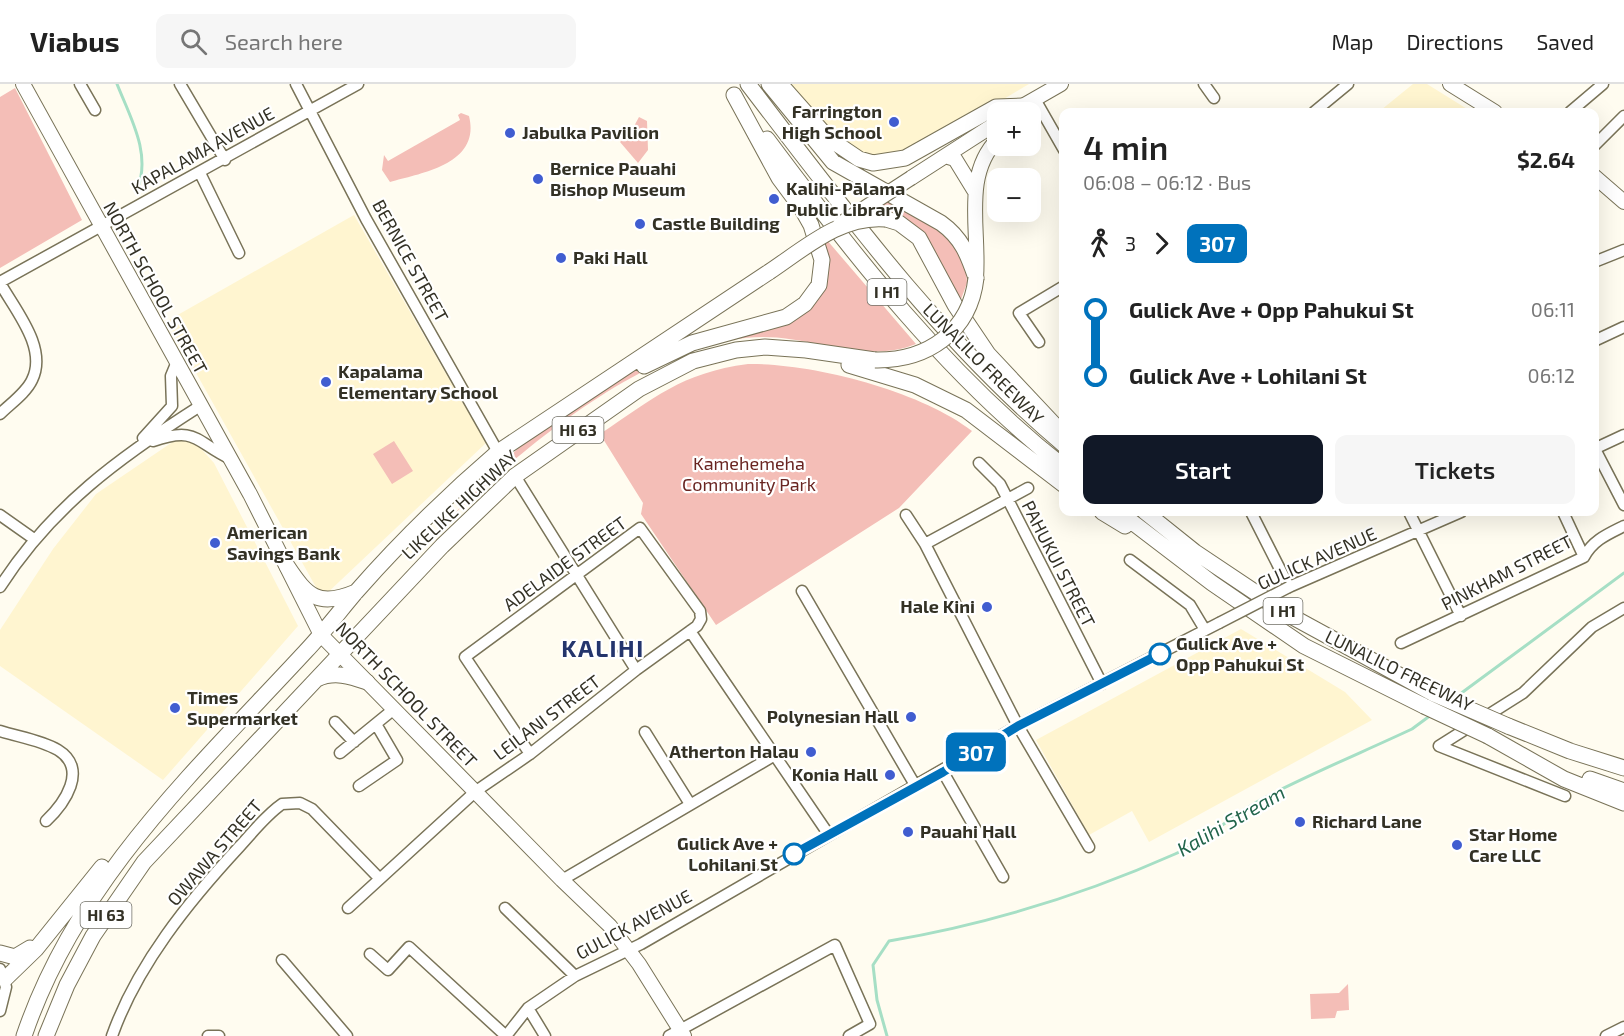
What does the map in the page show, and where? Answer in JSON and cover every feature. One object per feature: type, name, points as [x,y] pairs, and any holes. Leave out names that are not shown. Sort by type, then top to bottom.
[{"type":"highway","name":"LUNALILO FREEWAY","points":[[748,84],[857,228],[899,279],[1001,388],[1059,440]]},
{"type":"highway","points":[[769,84],[815,143],[833,162],[957,235],[964,245],[976,278]]},
{"type":"highway","points":[[780,84],[828,138],[859,159],[873,163],[905,158],[987,112]]},
{"type":"highway","name":"LUNALILO FREEWAY","points":[[730,90],[845,242],[909,318],[993,405],[1059,463]]},
{"type":"highway","points":[[548,418],[666,353],[786,317],[796,312],[813,296],[822,273],[819,246],[802,209],[779,178],[730,90]]},
{"type":"highway","points":[[838,226],[873,218],[886,219],[899,223],[919,238],[955,305],[988,354],[1059,430]]},
{"type":"highway","name":"LIKELIKE HIGHWAY","points":[[24,1036],[43,987],[84,908],[142,828],[321,635],[356,592],[462,483],[498,452],[838,226]]},
{"type":"highway","name":"LIKELIKE HIGHWAY","points":[[46,1036],[78,964],[126,886],[191,810],[338,654],[442,546],[514,476],[591,421],[669,372],[693,361],[736,350],[765,347],[875,360],[904,358],[941,342],[956,328],[968,310],[976,278]]},
{"type":"highway","points":[[736,350],[803,355],[862,368],[915,385],[966,410],[1059,481]]},
{"type":"highway","points":[[1108,516],[1212,584]]},
{"type":"highway","name":"LUNALILO FREEWAY","points":[[1124,516],[1212,584],[1304,646],[1428,699]]},
{"type":"highway","name":"LUNALILO FREEWAY","points":[[1150,516],[1196,552],[1289,615],[1488,736]]},
{"type":"highway","points":[[287,566],[304,591],[311,595],[332,599],[356,592]]},
{"type":"highway","points":[[314,681],[327,674],[337,674],[367,682]]},
{"type":"highway","name":"I H1","points":[[1428,699],[1508,726],[1570,751],[1624,768]]},
{"type":"highway","points":[[1488,736],[1559,768],[1624,791]]},
{"type":"highway","name":"I H1","points":[[1488,736],[1564,779],[1624,803]]},
{"type":"highway","points":[[0,953],[10,957],[23,954],[58,918],[125,840],[142,828]]},
{"type":"highway","points":[[3,974],[36,949],[58,918]]},
{"type":"main road","name":"NORTH SCHOOL STREET","points":[[23,84],[176,364],[231,459],[321,635],[610,926],[630,950],[678,1034]]},
{"type":"main road","points":[[1034,102],[1061,84]]},
{"type":"main road","points":[[1450,84],[1489,108]]},
{"type":"main road","name":"LIKELIKE HIGHWAY","points":[[838,226],[987,129]]},
{"type":"main road","name":"LIKELIKE HIGHWAY","points":[[976,278],[978,252],[975,191],[980,163],[987,151]]},
{"type":"main road","points":[[945,156],[955,159],[975,191]]},
{"type":"main road","points":[[1599,180],[1624,202]]},
{"type":"street","points":[[80,84],[94,110]]},
{"type":"street","points":[[180,84],[225,159]]},
{"type":"street","name":"BERNICE STREET","points":[[296,84],[366,219],[498,452]]},
{"type":"street","name":"KAPALAMA AVENUE","points":[[0,282],[201,173],[358,84]]},
{"type":"street","points":[[1204,84],[1214,98]]},
{"type":"street","points":[[1319,108],[1348,84]]},
{"type":"street","points":[[1575,108],[1603,84]]},
{"type":"street","points":[[1599,141],[1624,116]]},
{"type":"street","points":[[1041,125],[1059,145]]},
{"type":"street","points":[[201,173],[239,253]]},
{"type":"street","points":[[1599,260],[1624,250]]},
{"type":"street","points":[[0,282],[35,347],[37,366],[31,382],[0,414]]},
{"type":"street","points":[[1039,342],[1019,313],[1059,289]]},
{"type":"street","points":[[1599,339],[1624,327]]},
{"type":"street","points":[[135,447],[172,406],[171,376],[176,364]]},
{"type":"street","points":[[0,588],[34,539],[79,493],[135,447],[200,406]]},
{"type":"street","points":[[135,447],[172,436],[190,435],[231,459]]},
{"type":"street","points":[[1599,447],[1624,435]]},
{"type":"street","points":[[1599,457],[1624,505]]},
{"type":"street","name":"PAHUKUI STREET","points":[[979,463],[1000,484],[1102,684]]},
{"type":"street","points":[[514,476],[636,670]]},
{"type":"street","points":[[925,544],[1008,501],[1028,488]]},
{"type":"street","points":[[0,515],[34,539]]},
{"type":"street","points":[[906,515],[925,544],[1018,726],[1089,847]]},
{"type":"street","points":[[1253,516],[1289,587]]},
{"type":"street","points":[[1411,516],[1461,616]]},
{"type":"street","name":"GULICK AVENUE","points":[[506,1036],[528,1008],[575,976],[630,950],[915,785],[943,772],[1018,726],[1289,587],[1452,516]]},
{"type":"street","points":[[1565,516],[1584,557]]},
{"type":"street","name":"PINKHAM STREET","points":[[1401,644],[1584,557],[1589,548],[1601,537],[1624,526]]},
{"type":"street","name":"ADELAIDE STREET","points":[[530,754],[465,657],[574,574],[640,528],[701,613],[699,623],[690,632]]},
{"type":"street","points":[[1131,560],[1190,605],[1205,630]]},
{"type":"street","points":[[802,591],[915,785]]},
{"type":"street","points":[[1565,796],[1439,746],[1523,693],[1592,627],[1624,608]]},
{"type":"street","points":[[690,632],[829,835]]},
{"type":"street","name":"LEILANI STREET","points":[[348,908],[476,791],[530,754],[636,670],[690,632]]},
{"type":"street","points":[[340,753],[394,709]]},
{"type":"street","points":[[335,722],[354,742]]},
{"type":"street","points":[[359,786],[397,760],[376,724]]},
{"type":"street","points":[[0,731],[50,746],[67,759],[72,778],[70,792],[46,821]]},
{"type":"street","points":[[645,732],[690,804]]},
{"type":"street","points":[[562,880],[775,755]]},
{"type":"street","points":[[943,772],[1003,877]]},
{"type":"street","name":"OWAWA STREET","points":[[112,1036],[127,1002],[165,938],[206,883],[282,804],[300,803],[312,809],[379,878]]},
{"type":"street","points":[[505,908],[575,976]]},
{"type":"street","points":[[678,1034],[835,945],[870,1024],[849,1036]]},
{"type":"street","points":[[370,954],[388,970],[409,947],[506,1036]]},
{"type":"street","points":[[282,960],[348,1036]]},
{"type":"street","points":[[0,1011],[3,974]]},
{"type":"street","points":[[528,1008],[545,1036]]},
{"type":"street","points":[[1606,1036],[1624,1026]]},
{"type":"street","points":[[208,1036],[219,1036]]},
{"type":"shaded area","name":"Farrington High School","points":[[787,84],[1029,84],[999,102],[987,102],[987,109],[922,148],[879,158],[844,147]]},
{"type":"shaded area","points":[[1413,84],[1427,84],[1466,108],[1383,108]]},
{"type":"shaded area","name":"Kapalama Elementary School","points":[[354,215],[486,443],[322,598],[167,321]]},
{"type":"shaded area","points":[[183,439],[194,441],[214,463],[298,626],[163,780],[0,666],[0,630],[53,549],[96,494],[174,441]]},
{"type":"shaded area","points":[[1241,629],[1345,692],[1372,720],[1149,842],[1132,811],[1089,835],[1036,740]]},
{"type":"green space","points":[[15,88],[82,220],[0,268],[0,97]]},
{"type":"green space","points":[[461,113],[469,116],[470,132],[466,145],[458,156],[432,170],[390,182],[382,170],[384,155],[388,161],[460,120],[458,115]]},
{"type":"green space","points":[[639,117],[647,121],[648,150],[638,163],[620,142],[632,130]]},
{"type":"green space","points":[[886,199],[945,231],[966,267],[967,283],[960,302],[902,217],[871,209]]},
{"type":"green space","points":[[826,239],[916,344],[897,349],[859,351],[763,337],[721,342],[678,355],[635,376],[593,401],[552,430],[448,520],[532,434],[572,408],[663,353],[778,319],[812,293],[821,248]]},
{"type":"green space","name":"Kamehemeha Community Park","points":[[748,364],[803,368],[865,382],[924,404],[972,431],[899,508],[716,625],[641,514],[643,503],[600,434],[669,389],[704,374]]},
{"type":"green space","points":[[394,441],[413,471],[392,484],[373,454]]},
{"type":"green space","points":[[1348,984],[1349,1010],[1337,1011],[1335,1018],[1311,1019],[1310,994],[1339,993]]},
{"type":"waterway","points":[[117,84],[141,149],[141,176],[137,190]]},
{"type":"waterway","name":"Kalihi Stream","points":[[1456,697],[1624,573]]},
{"type":"waterway","name":"Kalihi Stream","points":[[887,1036],[877,1000],[873,965],[889,941],[999,917],[1070,895],[1140,869],[1187,848],[1264,798],[1412,729],[1431,715]]},
{"type":"bus line","name":"307","points":[[794,854],[915,785],[943,772],[1018,726],[1160,654]]},
{"type":"place","name":"Farrington High School","points":[[894,122]]},
{"type":"place","name":"Jabulka Pavilion","points":[[510,133]]},
{"type":"place","name":"Bernice Pauahi Bishop Museum","points":[[538,179]]},
{"type":"place","name":"Kalihi-Pālama Public Library","points":[[774,199]]},
{"type":"place","name":"Castle Building","points":[[640,224]]},
{"type":"place","name":"Paki Hall","points":[[561,258]]},
{"type":"place","name":"Kapalama Elementary School","points":[[326,382]]},
{"type":"place","name":"American Savings Bank","points":[[215,543]]},
{"type":"place","name":"Hale Kini","points":[[987,607]]},
{"type":"place","name":"Gulick Ave + Opp Pahukui St","points":[[1160,654]]},
{"type":"place","name":"Times Supermarket","points":[[175,708]]},
{"type":"place","name":"Polynesian Hall","points":[[911,717]]},
{"type":"place","name":"Atherton Halau","points":[[811,752]]},
{"type":"place","name":"Konia Hall","points":[[890,775]]},
{"type":"place","name":"Richard Lane","points":[[1300,822]]},
{"type":"place","name":"Pauahi Hall","points":[[908,832]]},
{"type":"place","name":"Star Home Care LLC","points":[[1457,845]]},
{"type":"place","name":"Gulick Ave + Lohilani St","points":[[794,854]]},
{"type":"district","name":"KALIHI","points":[[603,649]]}]
